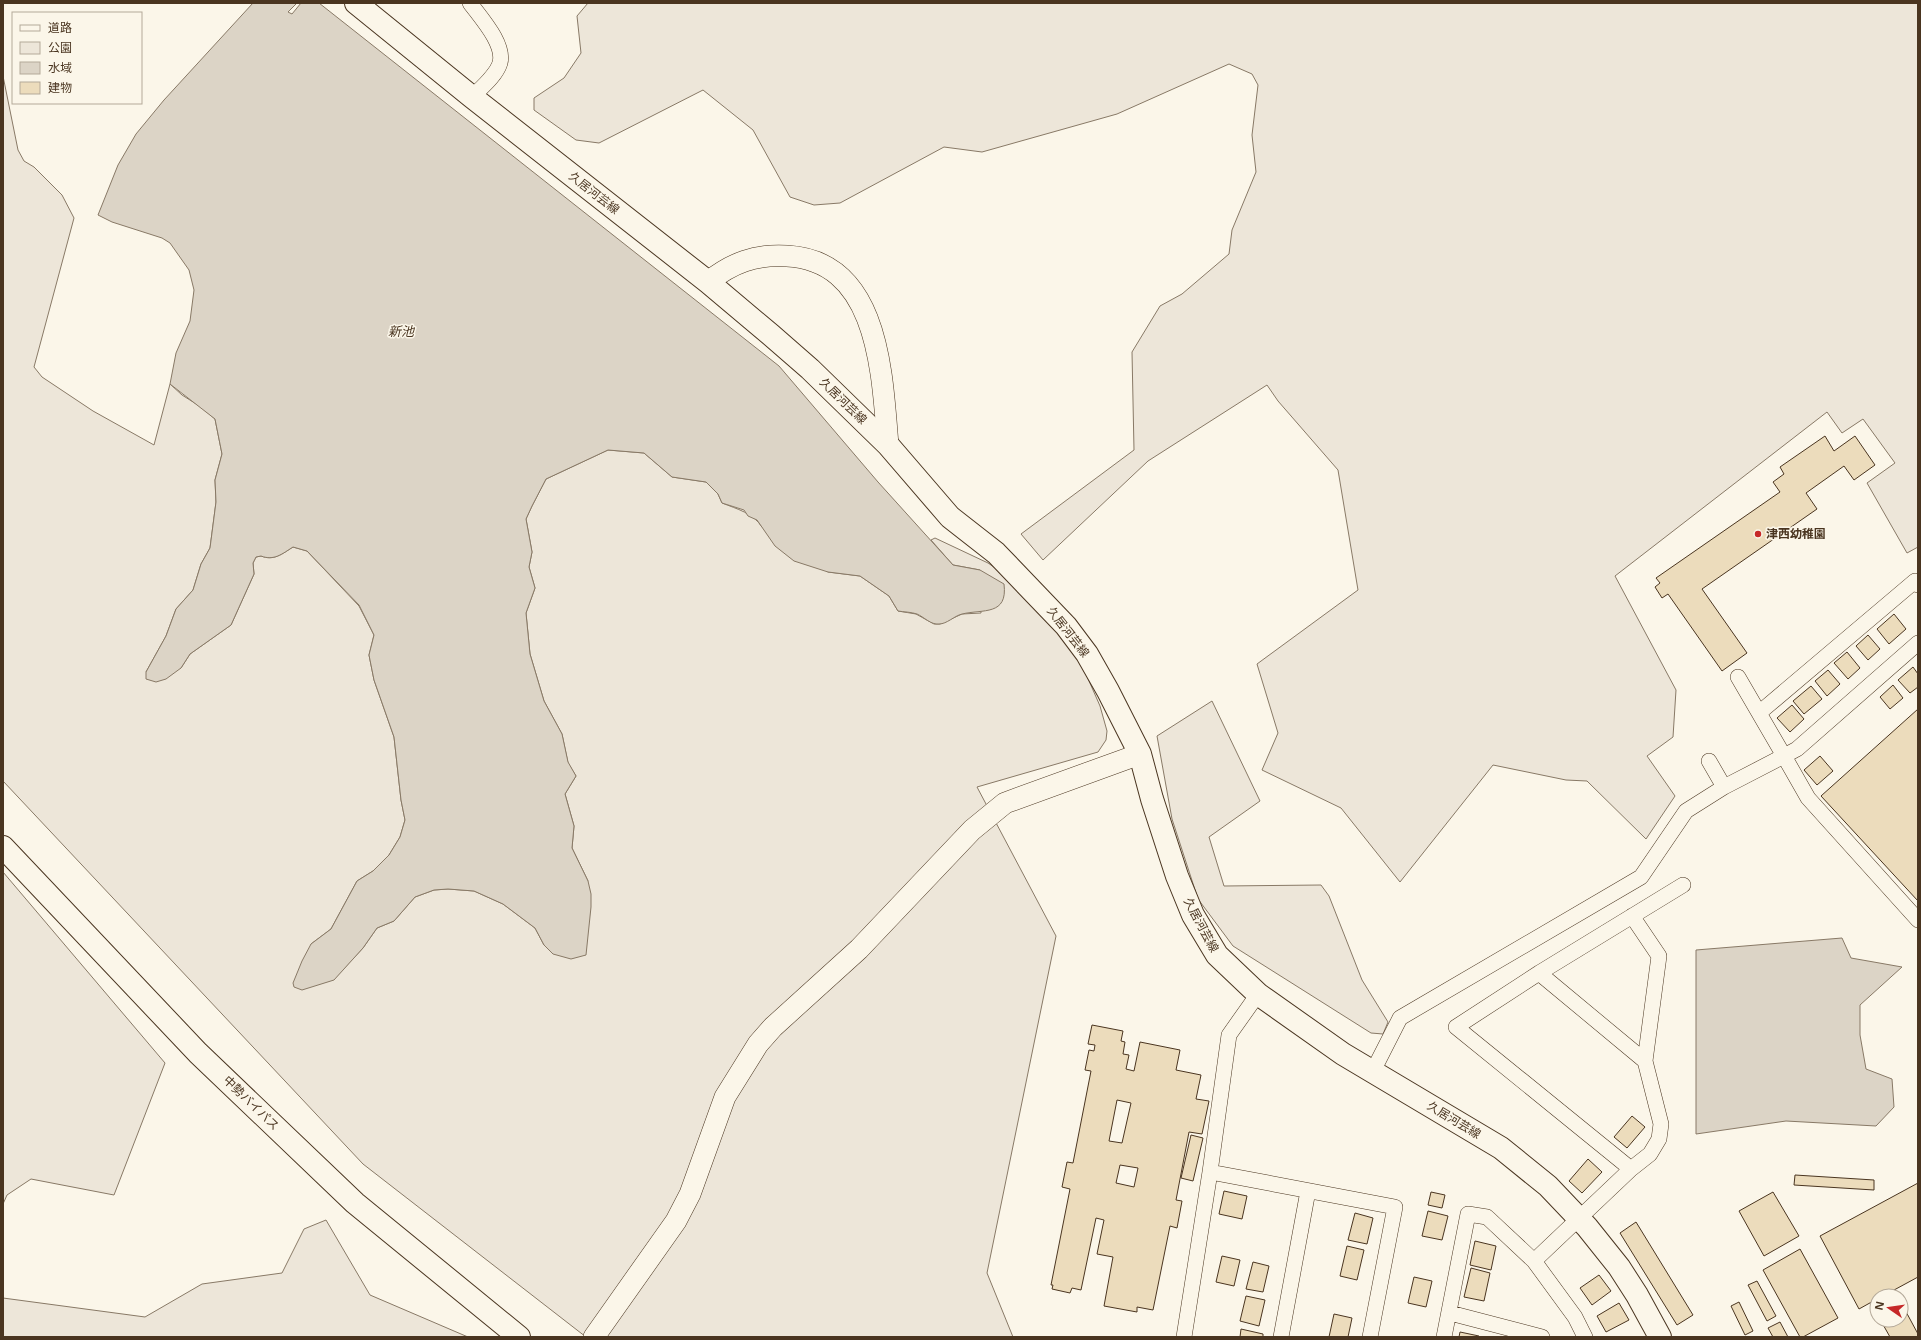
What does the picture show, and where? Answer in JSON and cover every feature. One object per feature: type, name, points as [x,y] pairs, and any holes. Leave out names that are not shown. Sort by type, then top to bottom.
[{"type":"main road","name":"久居河芸線","points":[[356,3],[472,97],[708,282],[810,369],[888,445],[950,517],[996,553],[1066,626],[1087,654],[1108,691],[1140,754],[1152,799],[1177,876],[1193,915],[1217,955],[1258,994],[1343,1054],[1501,1148],[1548,1186],[1579,1218],[1619,1267],[1637,1295],[1660,1337]]},
{"type":"main road","name":"中勢バイパス","points":[[3,847],[198,1053],[350,1198],[519,1337]]},
{"type":"street","points":[[470,3],[490,30],[500,52],[500,64],[491,77],[472,97]]},
{"type":"street","points":[[708,282],[726,268],[745,261],[782,255],[801,256],[820,263],[838,275],[852,289],[862,303],[870,322],[877,352],[888,445]]},
{"type":"street","points":[[1759,713],[1915,581],[1918,584]]},
{"type":"street","points":[[1373,1071],[1400,1018],[1641,877],[1686,811],[1724,787],[1797,749],[1918,643]]},
{"type":"street","points":[[1738,678],[1808,798],[1918,920]]},
{"type":"street","points":[[594,1337],[676,1221],[690,1194],[725,1097],[758,1044],[773,1027],[859,949],[972,830],[1005,803],[1140,754]]},
{"type":"street","points":[[1709,761],[1724,787]]},
{"type":"street","points":[[1631,1169],[1456,1027],[1539,973],[1683,885]]},
{"type":"street","points":[[1534,1261],[1631,1169],[1650,1154],[1659,1139],[1661,1124],[1645,1062],[1659,956],[1632,916]]},
{"type":"street","points":[[1539,973],[1645,1062]]},
{"type":"street","points":[[1184,1337],[1210,1172],[1229,1035],[1258,994]]},
{"type":"street","points":[[1210,1172],[1395,1207],[1370,1337]]},
{"type":"street","points":[[1281,1337],[1308,1191]]},
{"type":"street","points":[[1444,1337],[1450,1313],[1468,1214],[1487,1217],[1534,1261],[1575,1317],[1585,1337]]},
{"type":"street","points":[[1450,1313],[1542,1337]]},
{"type":"green space","points":[[588,3],[1918,3],[1918,547],[1907,553],[1867,483],[1895,463],[1863,419],[1842,433],[1827,412],[1615,576],[1676,690],[1673,737],[1647,756],[1675,796],[1646,839],[1587,781],[1566,780],[1493,765],[1400,882],[1341,808],[1262,770],[1278,733],[1257,664],[1358,590],[1338,470],[1278,401],[1267,385],[1148,461],[1043,560],[1021,534],[1134,450],[1132,352],[1160,306],[1182,294],[1229,254],[1232,230],[1256,172],[1252,135],[1258,85],[1252,74],[1229,64],[1117,114],[982,152],[944,147],[840,203],[814,205],[790,197],[753,130],[703,90],[599,143],[576,140],[534,110],[534,98],[564,78],[581,53],[577,16]]},
{"type":"green space","points":[[3,76],[18,150],[24,161],[34,167],[62,195],[74,218],[34,367],[42,377],[93,411],[154,445],[170,384],[182,395],[201,407],[215,419],[222,454],[215,480],[216,502],[210,548],[201,564],[193,590],[176,609],[166,636],[146,672],[181,668],[190,654],[231,625],[254,574],[253,563],[256,557],[274,557],[293,547],[307,551],[359,606],[374,635],[369,655],[374,680],[394,737],[401,800],[405,820],[400,837],[389,855],[373,871],[357,881],[331,929],[311,944],[324,982],[334,979],[363,948],[377,928],[394,921],[415,897],[434,890],[448,889],[474,891],[503,904],[535,928],[544,945],[588,881],[572,848],[574,826],[565,794],[576,776],[568,763],[562,734],[544,701],[530,654],[526,613],[535,588],[529,567],[532,552],[526,519],[546,479],[608,450],[644,453],[672,477],[706,482],[718,494],[722,503],[754,518],[762,527],[828,572],[860,576],[889,596],[898,611],[916,614],[934,624],[940,624],[962,614],[981,613],[980,570],[953,565],[931,540],[935,538],[988,563],[1016,582],[1070,644],[1086,674],[1100,706],[1107,731],[1106,740],[1098,752],[977,787],[1056,936],[987,1273],[1013,1337],[586,1337],[363,1164],[3,781]]},
{"type":"green space","points":[[1212,701],[1260,801],[1209,837],[1224,886],[1321,885],[1329,896],[1362,980],[1388,1022],[1383,1034],[1371,1033],[1233,946],[1198,899],[1172,819],[1157,736]]},
{"type":"green space","points":[[3,872],[165,1063],[114,1195],[31,1179],[7,1195],[3,1204]]},
{"type":"green space","points":[[326,1220],[370,1295],[468,1337],[3,1337],[3,1298],[145,1317],[202,1284],[282,1273],[304,1229]]},
{"type":"water","name":"新池","points":[[253,3],[297,3],[288,12],[292,14],[301,3],[319,3],[779,366],[878,482],[953,565],[980,570],[1004,584],[1004,594],[1002,601],[998,606],[986,611],[962,614],[945,623],[936,624],[917,614],[898,611],[889,596],[860,576],[828,572],[794,561],[775,546],[757,520],[748,516],[744,510],[722,503],[718,494],[706,482],[672,477],[644,453],[608,450],[546,479],[526,519],[532,552],[529,567],[535,588],[526,613],[530,654],[544,701],[562,734],[568,762],[576,776],[565,794],[574,826],[572,848],[588,881],[591,894],[586,955],[571,959],[553,954],[544,945],[535,928],[503,904],[474,891],[448,889],[434,890],[415,897],[394,921],[377,928],[363,948],[334,980],[302,990],[294,987],[293,983],[311,944],[331,929],[357,881],[373,871],[389,855],[400,837],[405,820],[401,800],[394,737],[374,680],[369,655],[374,635],[359,605],[307,551],[293,547],[274,557],[256,557],[253,563],[254,574],[231,625],[190,654],[181,668],[166,679],[156,682],[146,679],[146,672],[166,636],[176,609],[193,590],[201,564],[210,548],[216,502],[215,480],[222,454],[215,419],[170,384],[176,353],[190,321],[194,290],[189,270],[170,243],[162,238],[112,222],[98,215],[118,165],[136,134],[164,100]]},
{"type":"water","points":[[1842,938],[1851,958],[1902,967],[1860,1005],[1860,1035],[1866,1069],[1892,1079],[1894,1107],[1876,1126],[1786,1121],[1696,1134],[1696,950]]},
{"type":"building","points":[[1825,436],[1834,451],[1855,436],[1875,465],[1854,480],[1844,466],[1806,493],[1817,509],[1702,589],[1747,653],[1722,671],[1668,594],[1662,598],[1655,587],[1660,583],[1656,578],[1780,492],[1773,482],[1784,474],[1780,467]]},
{"type":"building","points":[[1894,614],[1906,629],[1889,644],[1877,629]]},
{"type":"building","points":[[1868,635],[1880,649],[1868,660],[1856,646]]},
{"type":"building","points":[[1847,652],[1860,668],[1848,679],[1834,663]]},
{"type":"building","points":[[1913,667],[1918,674],[1918,687],[1910,693],[1898,680]]},
{"type":"building","points":[[1828,670],[1840,684],[1827,696],[1815,681]]},
{"type":"building","points":[[1893,685],[1903,698],[1890,709],[1880,697]]},
{"type":"building","points":[[1811,686],[1822,699],[1804,714],[1793,701]]},
{"type":"building","points":[[1792,705],[1804,719],[1790,732],[1777,718]]},
{"type":"building","points":[[1918,709],[1918,901],[1821,796]]},
{"type":"building","points":[[1820,756],[1833,771],[1817,785],[1804,770]]},
{"type":"building","points":[[1092,1025],[1123,1031],[1121,1041],[1125,1042],[1123,1054],[1129,1055],[1126,1069],[1134,1071],[1140,1042],[1180,1050],[1176,1070],[1201,1075],[1196,1099],[1209,1101],[1202,1134],[1189,1132],[1176,1200],[1182,1201],[1177,1228],[1170,1226],[1153,1310],[1137,1307],[1137,1312],[1104,1306],[1113,1257],[1097,1254],[1104,1220],[1096,1218],[1081,1290],[1072,1288],[1070,1293],[1052,1289],[1053,1285],[1051,1285],[1070,1189],[1062,1187],[1067,1162],[1073,1163],[1091,1071],[1085,1070],[1089,1050],[1094,1051],[1095,1045],[1088,1044]],"holes":[[[1117,1100],[1131,1103],[1122,1143],[1109,1141]],[[1120,1165],[1138,1168],[1134,1187],[1116,1183]]]},
{"type":"building","points":[[1632,1116],[1645,1127],[1627,1148],[1614,1137]]},
{"type":"building","points":[[1191,1135],[1203,1138],[1193,1181],[1181,1178]]},
{"type":"building","points":[[1588,1159],[1602,1172],[1582,1193],[1569,1181]]},
{"type":"building","points":[[1795,1175],[1874,1180],[1874,1190],[1794,1185]]},
{"type":"building","points":[[1918,1183],[1918,1277],[1898,1288],[1869,1288],[1869,1303],[1859,1309],[1820,1236]]},
{"type":"building","points":[[1224,1191],[1247,1196],[1242,1219],[1219,1214]]},
{"type":"building","points":[[1431,1192],[1445,1195],[1442,1208],[1428,1205]]},
{"type":"building","points":[[1773,1192],[1799,1236],[1764,1256],[1739,1211]]},
{"type":"building","points":[[1428,1211],[1448,1216],[1442,1240],[1422,1236]]},
{"type":"building","points":[[1355,1213],[1373,1218],[1367,1244],[1348,1240]]},
{"type":"building","points":[[1636,1222],[1693,1315],[1677,1325],[1620,1233]]},
{"type":"building","points":[[1475,1241],[1496,1246],[1491,1270],[1470,1265]]},
{"type":"building","points":[[1347,1246],[1364,1250],[1357,1280],[1340,1276]]},
{"type":"building","points":[[1800,1249],[1838,1318],[1803,1337],[1800,1337],[1763,1270]]},
{"type":"building","points":[[1222,1256],[1240,1260],[1234,1286],[1216,1282]]},
{"type":"building","points":[[1253,1262],[1269,1266],[1263,1292],[1246,1289]]},
{"type":"building","points":[[1471,1268],[1490,1273],[1484,1301],[1464,1297]]},
{"type":"building","points":[[1599,1275],[1611,1291],[1592,1305],[1580,1288]]},
{"type":"building","points":[[1414,1277],[1432,1281],[1426,1307],[1408,1303]]},
{"type":"building","points":[[1757,1281],[1776,1316],[1767,1321],[1748,1285]]},
{"type":"building","points":[[1246,1296],[1265,1300],[1259,1326],[1240,1321]]},
{"type":"building","points":[[1739,1302],[1753,1331],[1745,1335],[1731,1306]]},
{"type":"building","points":[[1619,1303],[1629,1320],[1606,1332],[1597,1316]]},
{"type":"building","points":[[1334,1314],[1352,1318],[1348,1337],[1329,1337]]},
{"type":"building","points":[[1909,1317],[1918,1334],[1918,1337],[1890,1337],[1885,1328],[1909,1328]]},
{"type":"building","points":[[1780,1322],[1788,1337],[1773,1337],[1768,1328]]},
{"type":"building","points":[[1241,1329],[1263,1334],[1263,1337],[1240,1337]]},
{"type":"building","points":[[1460,1332],[1479,1336],[1479,1337],[1459,1337]]},
{"type":"place","name":"津西幼稚園","points":[[1758,534]]}]
